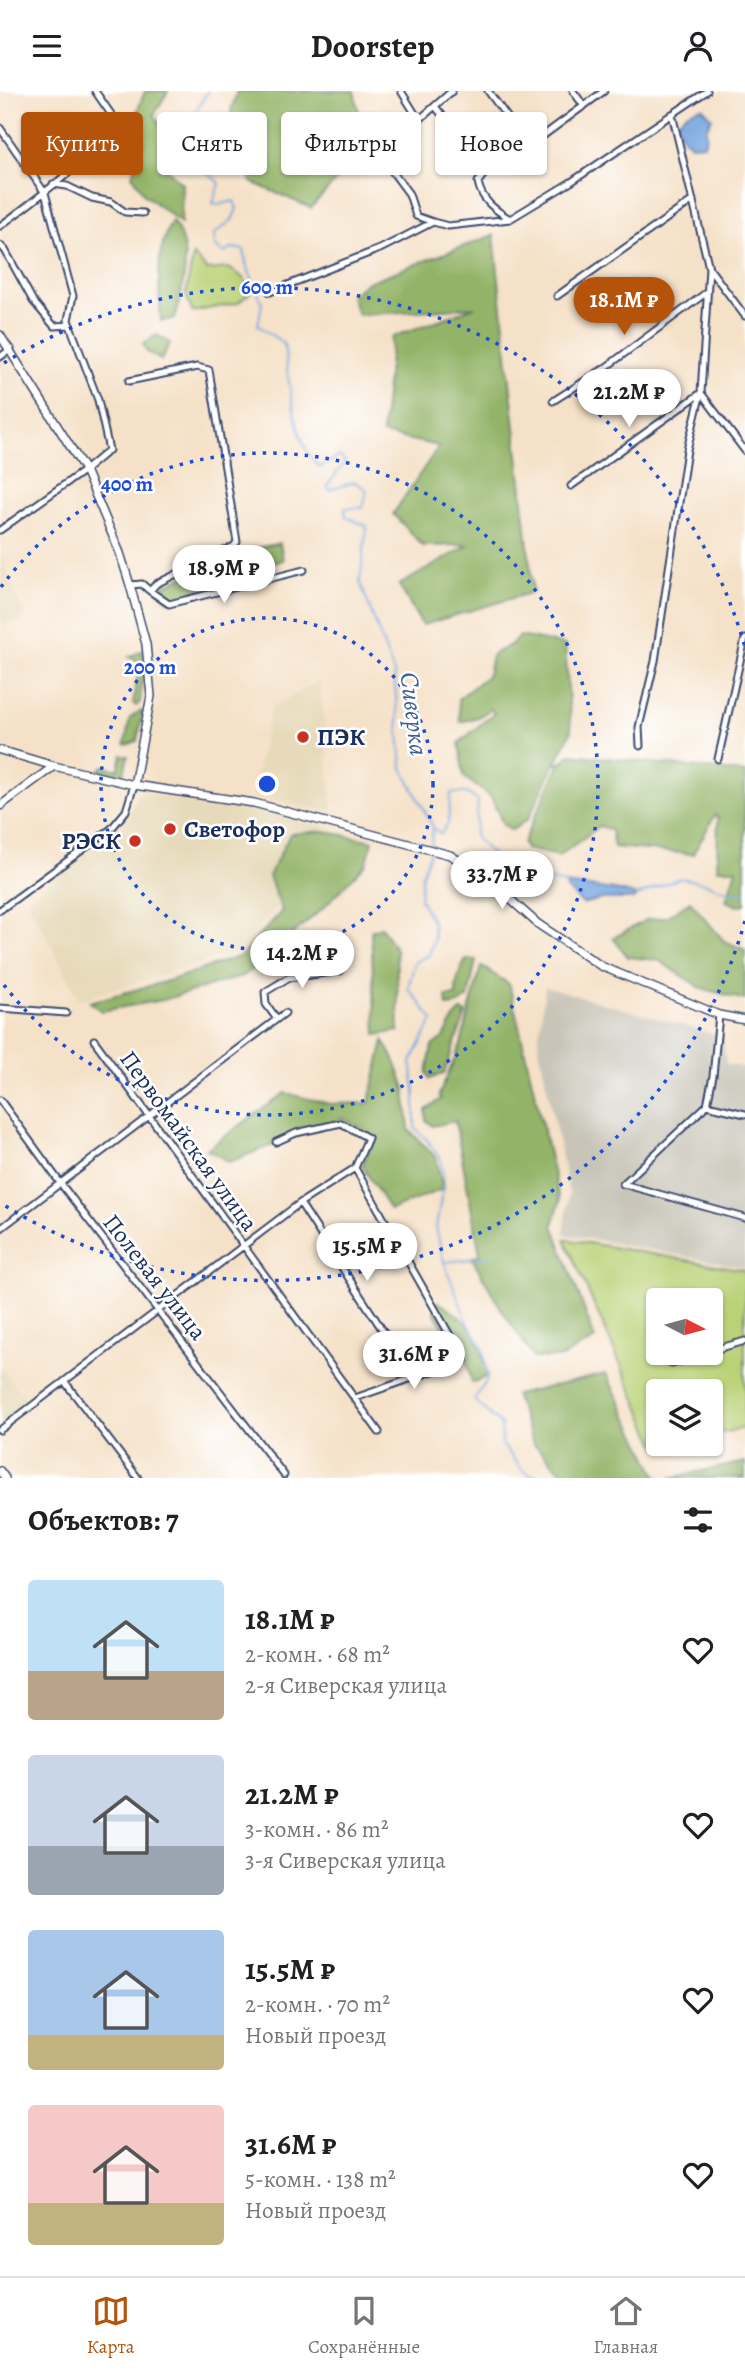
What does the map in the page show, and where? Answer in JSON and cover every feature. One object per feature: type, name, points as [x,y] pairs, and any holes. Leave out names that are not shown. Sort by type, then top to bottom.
[{"type":"main road","points":[[0,335],[85,470],[120,553],[130,585],[146,644],[150,696],[134,785]]},
{"type":"main road","points":[[0,750],[134,785],[254,803],[450,855],[485,877],[538,924],[601,966],[719,1015],[745,1020]]},
{"type":"main road","points":[[0,806],[54,766]]},
{"type":"main road","points":[[0,1471],[5,1478]]},
{"type":"street","points":[[0,226],[122,130],[95,91]]},
{"type":"street","points":[[401,91],[414,112]]},
{"type":"street","points":[[421,118],[452,91]]},
{"type":"street","points":[[488,91],[503,112]]},
{"type":"street","points":[[573,91],[584,106]]},
{"type":"street","points":[[547,131],[604,91]]},
{"type":"street","points":[[395,175],[409,194],[416,216],[448,226],[510,219],[571,182],[707,91]]},
{"type":"street","points":[[435,106],[440,112]]},
{"type":"street","points":[[640,745],[639,727],[657,649],[687,450],[701,393],[709,268],[672,114]]},
{"type":"street","points":[[0,128],[45,193],[73,296],[68,320],[98,400],[109,450],[0,530]]},
{"type":"street","points":[[484,175],[478,182],[479,187],[491,208],[510,219]]},
{"type":"street","points":[[53,184],[67,186],[92,198],[111,202],[125,212],[143,213]]},
{"type":"street","points":[[557,296],[693,200]]},
{"type":"street","points":[[270,292],[382,248],[433,222]]},
{"type":"street","points":[[0,245],[33,301],[54,327],[70,325]]},
{"type":"street","points":[[709,268],[745,316]]},
{"type":"street","points":[[553,401],[605,368],[707,292]]},
{"type":"street","points":[[0,357],[11,349]]},
{"type":"street","points":[[129,381],[197,367],[208,370],[237,542],[234,546],[156,584],[150,591]]},
{"type":"street","points":[[701,393],[745,451]]},
{"type":"street","points":[[571,487],[701,393]]},
{"type":"street","points":[[130,585],[142,585],[169,604],[304,570]]},
{"type":"street","points":[[718,759],[745,639]]},
{"type":"street","points":[[0,910],[111,829],[126,811],[134,785]]},
{"type":"street","points":[[277,1019],[266,1004],[265,992],[288,978],[340,971]]},
{"type":"street","points":[[0,1009],[66,1013]]},
{"type":"street","points":[[0,1229],[285,1013]]},
{"type":"street","points":[[719,1015],[713,1076],[706,1105],[624,1184],[745,1218]]},
{"type":"street","name":"Первомайская улица","points":[[94,1040],[379,1432]]},
{"type":"street","name":"Полевая улица","points":[[0,1100],[284,1475]]},
{"type":"street","points":[[706,1105],[745,1114]]},
{"type":"street","points":[[0,1430],[300,1203],[355,1168],[368,1138],[341,1123],[296,1133],[276,1142]]},
{"type":"street","points":[[355,1168],[464,1360],[355,1398]]},
{"type":"street","points":[[300,1203],[413,1377]]},
{"type":"street","points":[[723,1347],[745,1341]]},
{"type":"street","points":[[65,1382],[138,1478]]},
{"type":"shaded area","points":[[0,553],[24,615],[20,623],[0,623]]},
{"type":"shaded area","points":[[320,680],[333,812],[251,797],[271,708]]},
{"type":"shaded area","points":[[140,792],[262,811],[330,828],[321,856],[238,951],[80,1000],[27,900],[124,824]]},
{"type":"shaded area","points":[[545,987],[723,1037],[726,1064],[745,1068],[745,1267],[564,1234],[569,1193],[538,1043]]},
{"type":"shaded area","points":[[0,1365],[27,1401],[0,1424]]},
{"type":"green space","points":[[145,91],[168,91],[154,115],[157,119],[157,175],[173,175],[182,184],[181,223],[145,195],[132,175],[143,175],[143,112],[137,112]]},
{"type":"green space","points":[[237,91],[354,91],[359,112],[281,112],[281,175],[341,175],[311,208],[251,182],[249,175],[267,175],[267,112],[231,111]]},
{"type":"green space","points":[[172,221],[183,244],[185,269],[175,319],[161,321],[160,257]]},
{"type":"green space","points":[[494,235],[533,592],[422,625],[399,585],[469,545],[423,546],[393,514],[439,446],[382,434],[392,337],[475,307],[358,315],[351,295],[368,282]]},
{"type":"green space","points":[[193,255],[207,270],[229,268],[241,276],[253,290],[238,303],[192,312],[186,294]]},
{"type":"green space","points":[[157,335],[170,343],[161,360],[146,351],[143,343]]},
{"type":"green space","points":[[280,543],[283,560],[252,569],[255,579],[244,581],[241,572],[201,584],[202,590],[169,601],[157,589],[209,564],[213,568],[238,559],[243,551]]},
{"type":"green space","points":[[520,636],[565,645],[571,732],[556,762],[560,764],[570,754],[745,773],[745,904],[738,906],[726,901],[736,869],[717,869],[718,817],[715,815],[693,854],[614,847],[611,830],[600,826],[559,856],[526,849],[523,843],[559,765],[555,763],[528,819],[512,830],[503,824],[491,797],[464,777],[459,743],[494,713],[491,709],[478,717],[460,722],[458,699],[488,675],[492,655],[512,644]]},
{"type":"green space","points":[[142,651],[144,665],[140,702],[136,706],[133,703],[140,662],[129,657]]},
{"type":"green space","points":[[141,711],[143,713],[137,741],[127,745],[130,718]]},
{"type":"green space","points":[[122,755],[128,756],[124,773],[118,775],[99,771],[103,766],[118,770]]},
{"type":"green space","points":[[323,831],[373,841],[366,864],[322,909],[243,976],[163,1000],[101,1011],[90,1002],[168,981],[241,956],[282,911],[269,876],[290,834]]},
{"type":"green space","points":[[690,901],[724,941],[745,950],[745,1000],[701,988],[658,960],[628,957],[613,938],[646,920],[666,917]]},
{"type":"green space","points":[[381,927],[396,949],[399,1031],[376,1035],[371,931]]},
{"type":"green space","points":[[467,959],[476,960],[468,998],[459,1004],[447,1006],[446,996],[456,996],[458,976]]},
{"type":"green space","points":[[481,966],[509,984],[560,1201],[553,1225],[595,1339],[560,1358],[534,1358],[472,1258],[480,1254],[455,1121],[433,1126],[426,1120],[426,1110],[441,1099],[439,1095],[461,1044]]},
{"type":"green space","points":[[461,1011],[466,1013],[444,1073],[430,1079],[427,1073],[432,1046],[444,1037]]},
{"type":"green space","points":[[384,1041],[405,1088],[409,1130],[436,1158],[443,1189],[390,1210],[362,1166],[375,1138],[343,1118],[229,1162],[207,1149],[285,1093],[330,1104],[369,1103]]},
{"type":"green space","points":[[565,1239],[745,1270],[745,1428],[723,1433],[723,1379],[646,1379],[646,1422]]},
{"type":"green space","points":[[438,1302],[460,1317],[473,1332],[488,1376],[472,1383],[464,1349],[454,1346],[434,1312]]},
{"type":"green space","points":[[606,1374],[658,1478],[568,1478],[533,1443],[515,1395]]},
{"type":"green space","points":[[745,1462],[745,1478],[670,1478]]},
{"type":"water","points":[[702,107],[712,118],[706,129],[704,144],[691,145],[681,135],[677,122],[688,112]]},
{"type":"water","points":[[566,884],[610,889],[637,896],[633,899],[602,899],[583,904],[567,889]]},
{"type":"waterway","name":"Сиверка","points":[[208,91],[187,126],[186,157],[220,183],[213,203],[218,205],[234,201],[237,209],[232,220],[214,234],[215,246],[223,253],[234,248],[244,250],[246,264],[262,303],[258,325],[284,344],[298,428],[311,458],[320,467],[340,456],[345,462],[327,486],[329,490],[355,482],[367,490],[363,508],[345,508],[346,517],[367,526],[360,582],[394,673],[402,767],[433,827],[431,847]]},
{"type":"waterway","points":[[434,828],[441,834],[448,823],[451,793],[467,793],[478,801],[475,837],[497,859],[525,875],[566,884]]},
{"type":"waterway","name":"Сиверка","points":[[430,853],[422,874],[420,899],[433,923],[434,939],[429,955],[415,962],[408,988],[433,1020],[411,1062],[415,1090],[415,1128],[441,1160],[444,1180],[436,1228],[444,1262],[467,1321],[483,1347],[488,1378],[474,1400],[501,1425],[502,1444],[523,1471],[540,1478]]},
{"type":"waterway","points":[[637,896],[680,878],[729,892],[745,893]]},
{"type":"waterway","points":[[445,1262],[490,1257]]},
{"type":"place","name":"ПЭК","points":[[303,737]]},
{"type":"place","name":"Светофор","points":[[170,829]]},
{"type":"place","name":"РЭСК","points":[[135,841]]}]
